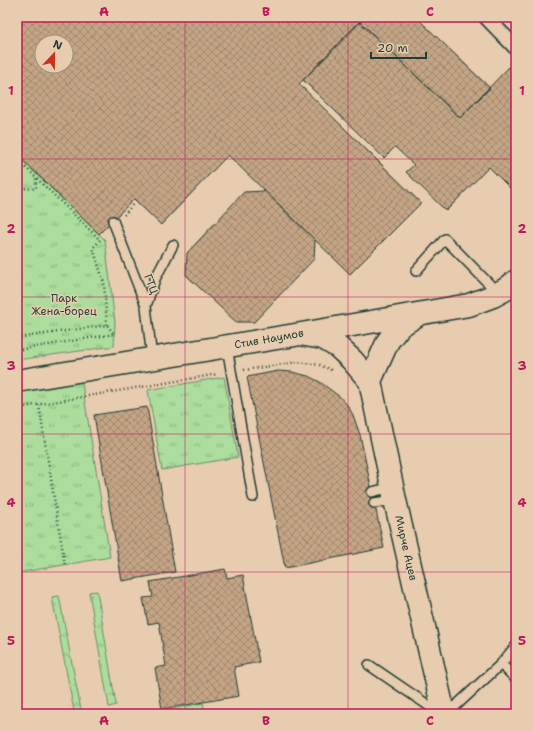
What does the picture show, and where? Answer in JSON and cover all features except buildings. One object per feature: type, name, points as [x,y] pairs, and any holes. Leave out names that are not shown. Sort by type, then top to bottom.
[{"type":"street","points":[[486,17],[516,48]]},
{"type":"street","name":"Стив Наумов","points":[[17,381],[469,305],[493,296],[506,289],[516,281]]},
{"type":"street","points":[[370,381],[388,341],[395,331],[400,326],[421,314]]},
{"type":"street","name":"Мирче Ацев","points":[[301,334],[323,338],[338,347],[352,360],[370,381],[383,496],[442,714]]},
{"type":"lane","name":"ГТЦ","points":[[114,221],[146,306],[152,359]]},
{"type":"lane","points":[[416,270],[445,239],[498,293]]},
{"type":"lane","points":[[146,306],[155,279],[172,245]]},
{"type":"lane","points":[[227,346],[253,497]]},
{"type":"lane","points":[[447,714],[501,664],[516,646]]},
{"type":"lane","points":[[501,664],[516,679]]},
{"type":"lane","points":[[369,665],[442,714]]},
{"type":"path","points":[[17,159],[100,240],[93,248],[104,283],[107,325],[114,334],[17,350]]},
{"type":"path","points":[[17,190],[36,188],[36,177]]},
{"type":"path","points":[[17,338],[107,325]]},
{"type":"path","points":[[17,408],[298,362],[320,365],[333,371]]},
{"type":"path","points":[[39,405],[65,565]]},
{"type":"green space","name":"Парк Жена-борец","points":[[17,155],[105,240],[115,323],[114,346],[17,360]]},
{"type":"green space","points":[[80,371],[110,557],[17,573],[17,381]]},
{"type":"green space","points":[[224,377],[238,457],[162,470],[148,390]]},
{"type":"green space","points":[[97,591],[116,705],[109,707],[89,592]]},
{"type":"green space","points":[[59,596],[81,710],[74,711],[52,597]]},
{"type":"green space","points":[[203,703],[205,714],[168,714],[167,710]]}]
